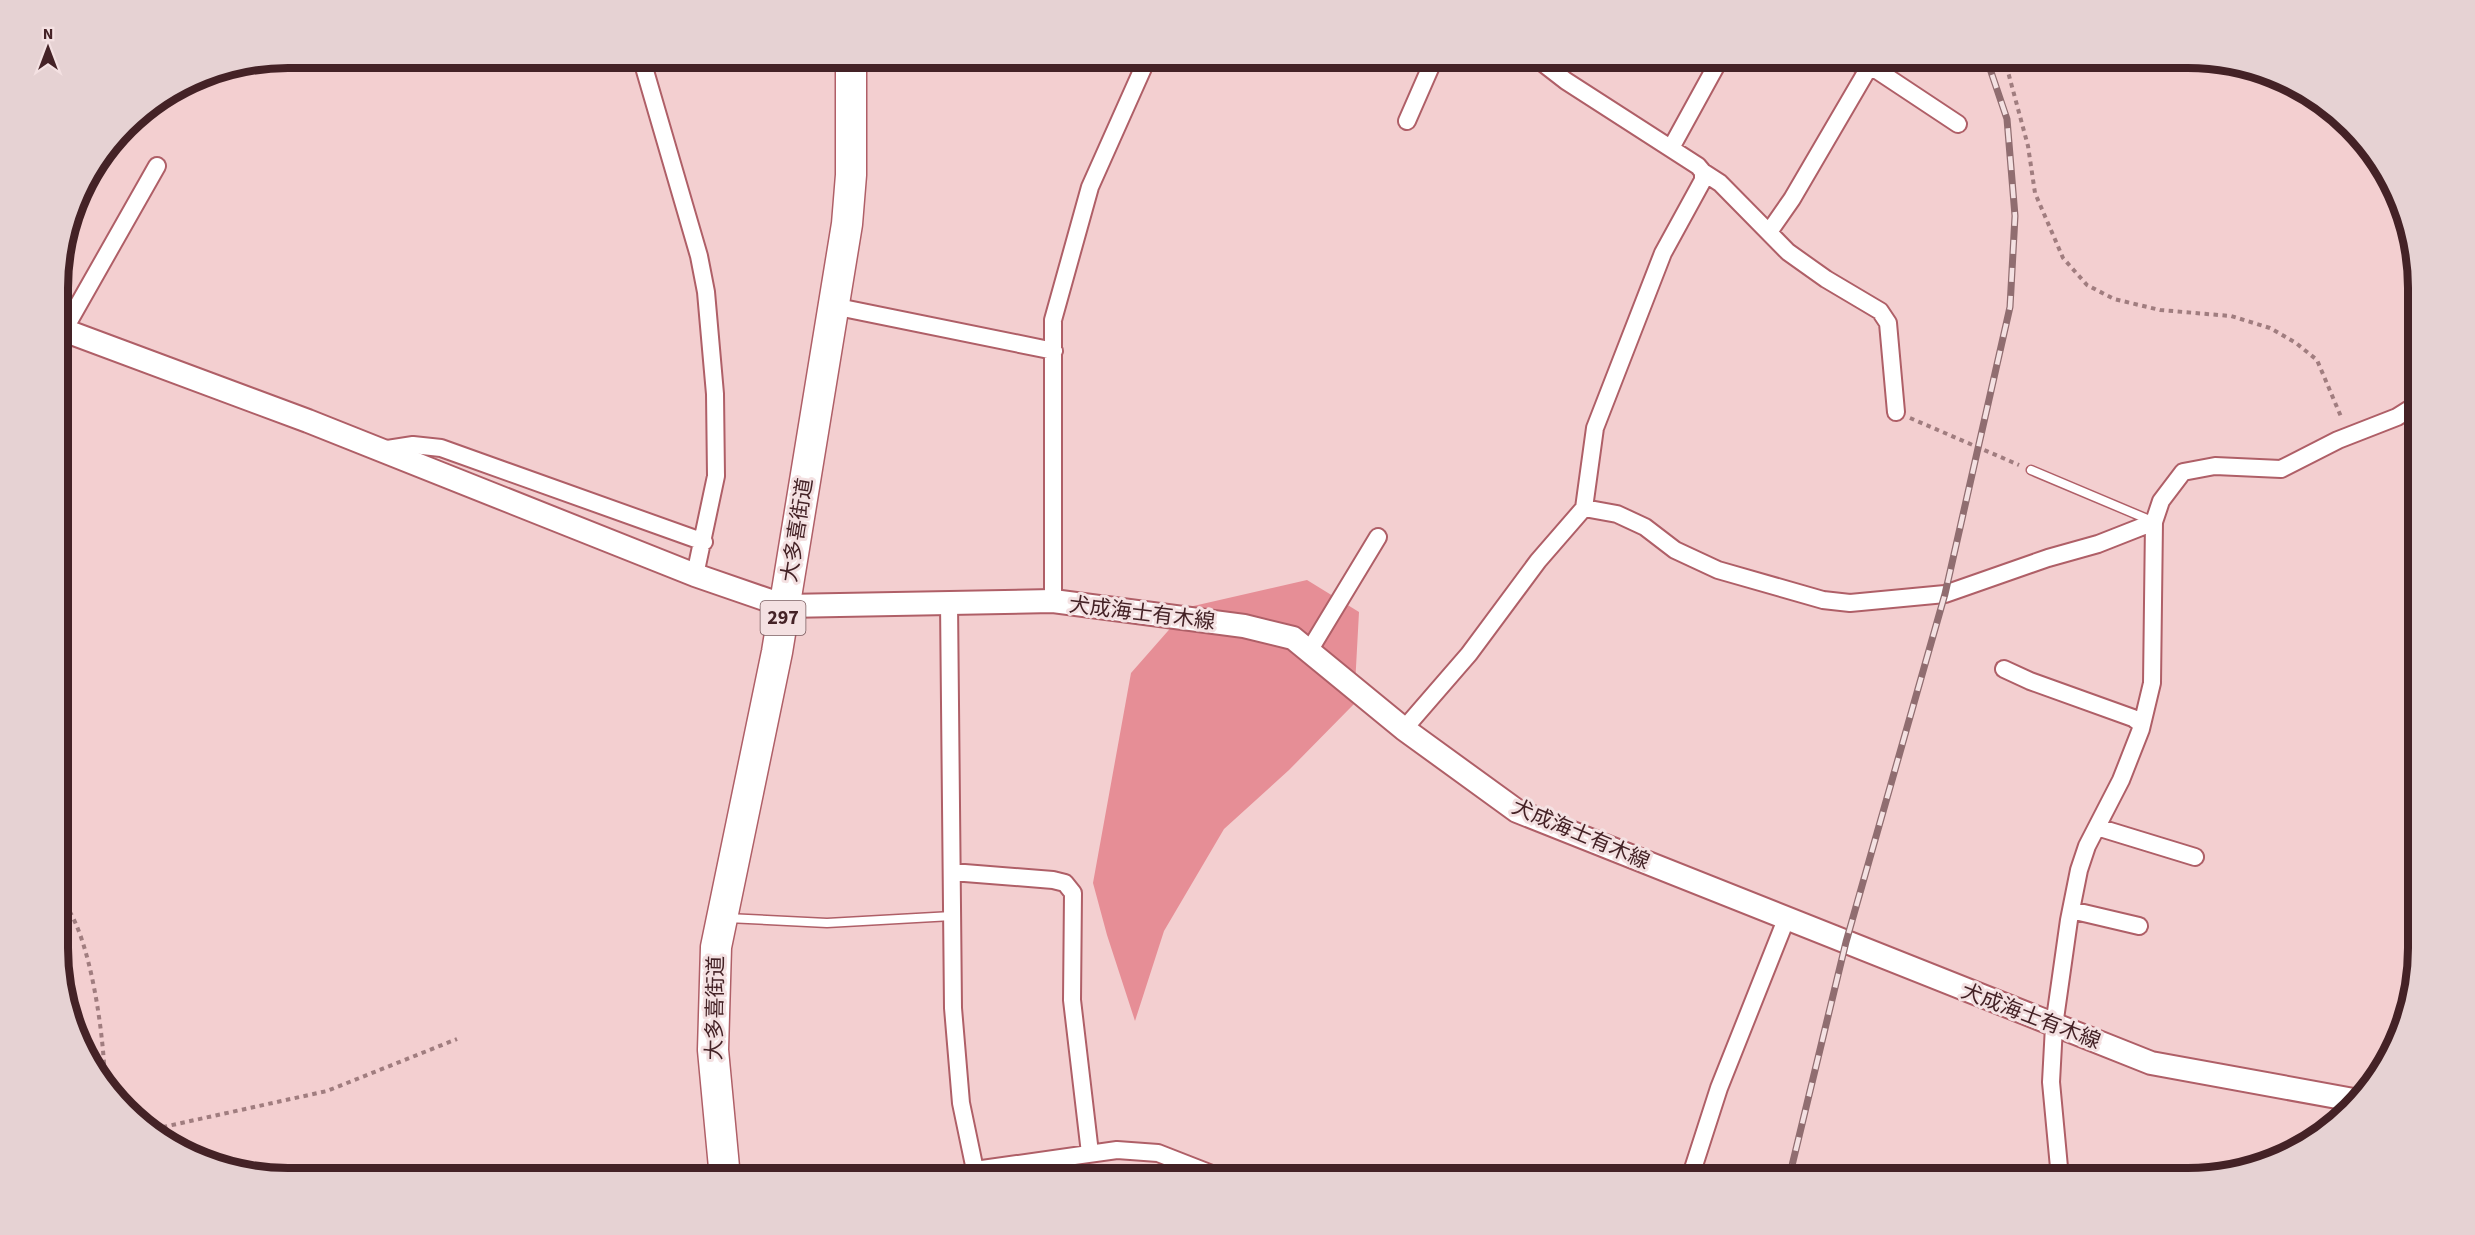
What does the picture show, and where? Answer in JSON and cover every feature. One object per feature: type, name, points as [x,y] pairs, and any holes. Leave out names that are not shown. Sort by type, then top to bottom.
[{"type":"highway","name":"大多喜街道","points":[[724,1168],[716,1097],[712,1016],[713,979],[721,918],[769,697],[850,202],[851,68]]},
{"type":"main road","points":[[68,332],[381,450],[695,575],[785,606]]},
{"type":"main road","name":"犬成海士有木線","points":[[785,606],[1053,601],[1244,626],[1293,638],[1404,729],[1517,811],[2151,1063],[2347,1099]]},
{"type":"street","points":[[643,68],[699,256],[706,292],[715,394],[716,476],[704,542],[695,575]]},
{"type":"street","points":[[1053,601],[1053,320],[1090,187],[1143,68]]},
{"type":"street","points":[[1407,121],[1430,68]]},
{"type":"street","points":[[1549,68],[1720,183],[1788,252],[1826,279],[1880,311],[1888,323],[1896,412]]},
{"type":"street","points":[[1671,148],[1715,68]]},
{"type":"street","points":[[1769,232],[1792,199],[1868,68]]},
{"type":"street","points":[[1876,68],[1958,124]]},
{"type":"street","points":[[68,317],[157,166]]},
{"type":"street","points":[[1404,729],[1469,654],[1538,561],[1584,508],[1595,428],[1663,253],[1696,195],[1703,180],[1703,172]]},
{"type":"street","points":[[833,306],[1054,351]]},
{"type":"street","points":[[2059,1168],[2051,1082],[2054,1026],[2071,910],[2079,870],[2097,827],[2121,780],[2141,729],[2152,683],[2156,545],[2154,522],[2161,501],[2183,472],[2215,466],[2281,469],[2408,410]]},
{"type":"street","points":[[381,450],[413,445],[441,448],[704,542]]},
{"type":"street","points":[[1584,508],[1617,514],[1646,527],[1675,550],[1718,570],[1823,600],[1850,603],[1946,594],[2048,558],[2098,544],[2154,522]]},
{"type":"street","points":[[1309,651],[1378,537]]},
{"type":"street","points":[[949,602],[953,1008],[961,1103],[970,1168]]},
{"type":"street","points":[[2004,669],[2030,681],[2133,718],[2140,723],[2141,729]]},
{"type":"street","points":[[2097,827],[2195,857]]},
{"type":"street","points":[[952,872],[1053,880],[1065,883],[1073,893],[1072,1000],[1090,1153]]},
{"type":"street","points":[[2071,910],[2139,926]]},
{"type":"street","points":[[1693,1168],[1719,1088],[1787,918]]},
{"type":"street","points":[[1005,1168],[1117,1150],[1158,1153],[1196,1168]]},
{"type":"lane","points":[[2031,470],[2154,522]]},
{"type":"lane","points":[[721,918],[827,923],[952,916]]},
{"type":"path","points":[[2007,68],[2028,146],[2035,193],[2063,258],[2087,285],[2114,299],[2160,310],[2231,316],[2270,328],[2296,343],[2317,360],[2350,436]]},
{"type":"path","points":[[1896,412],[2031,470]]},
{"type":"path","points":[[68,907],[82,940],[96,1000],[103,1067]]},
{"type":"path","points":[[161,1127],[327,1091],[457,1039]]},
{"type":"shaded area","points":[[1307,580],[1359,612],[1354,704],[1289,770],[1224,829],[1164,931],[1135,1021],[1093,883],[1131,673],[1189,607]]},
{"type":"railway","points":[[1791,1168],[1846,942],[1945,594],[2010,307],[2015,216],[2007,119],[1990,68]]}]
